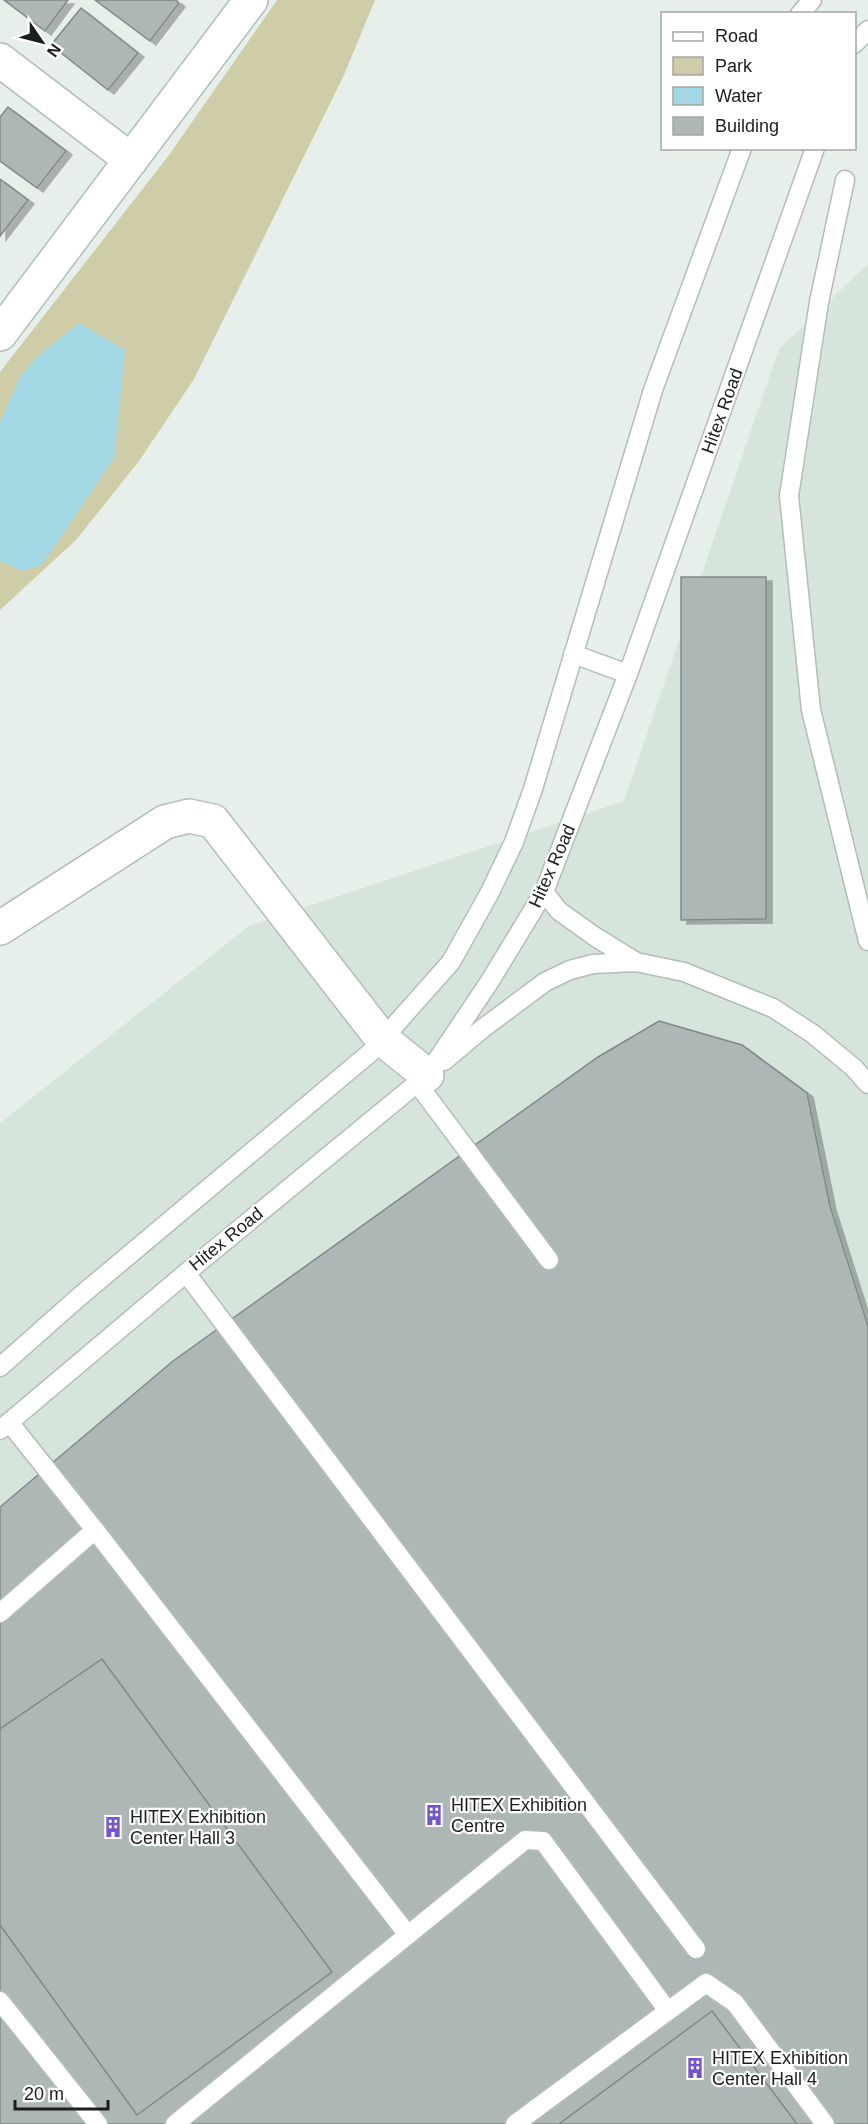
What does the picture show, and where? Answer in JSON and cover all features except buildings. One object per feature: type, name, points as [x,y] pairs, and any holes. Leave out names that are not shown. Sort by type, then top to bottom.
[{"type":"street","points":[[0,334],[251,0]]},
{"type":"street","points":[[0,60],[131,160]]},
{"type":"street","points":[[0,928],[165,822],[189,816],[213,821],[382,1039],[422,1079]]},
{"type":"lane","points":[[802,12],[812,0]]},
{"type":"lane","points":[[856,43],[868,30]]},
{"type":"lane","points":[[0,1367],[79,1297],[371,1053],[451,962],[490,892],[518,831],[653,390],[741,150]]},
{"type":"lane","name":"Hitex Road","points":[[5,1426],[186,1273],[422,1079],[490,981],[544,892],[628,674],[814,150]]},
{"type":"lane","points":[[845,180],[819,302],[789,496],[811,710],[868,941]]},
{"type":"lane","points":[[573,654],[628,674]]},
{"type":"lane","points":[[544,892],[559,911],[636,962]]},
{"type":"lane","points":[[549,1260],[422,1079],[482,1029],[546,982],[570,970],[593,964],[636,962],[684,972],[773,1008],[813,1034],[854,1068],[868,1084]]},
{"type":"lane","points":[[186,1273],[696,1949]]},
{"type":"lane","points":[[5,1426],[94,1530],[408,1935]]},
{"type":"lane","points":[[0,1613],[94,1530]]},
{"type":"lane","points":[[175,2124],[525,1840],[543,1841],[668,2011]]},
{"type":"lane","points":[[515,2124],[706,1983],[735,2002],[825,2124]]},
{"type":"lane","points":[[0,2001],[98,2124]]},
{"type":"shaded area","name":"HITEX Exhibition Centre","points":[[868,264],[868,2124],[0,2124],[0,1123],[249,926],[624,801],[779,349]]},
{"type":"green space","points":[[277,0],[375,0],[344,75],[194,379],[139,461],[76,540],[0,610],[0,372],[169,155]]},
{"type":"water","points":[[79,323],[125,350],[114,458],[42,565],[23,571],[0,561],[0,422],[20,377],[37,357]]},
{"type":"place","name":"HITEX Exhibition Centre","points":[[434,1815]]},
{"type":"place","name":"HITEX Exhibition Center Hall 3","points":[[113,1827]]},
{"type":"place","name":"HITEX Exhibition Center Hall 4","points":[[695,2068]]}]
